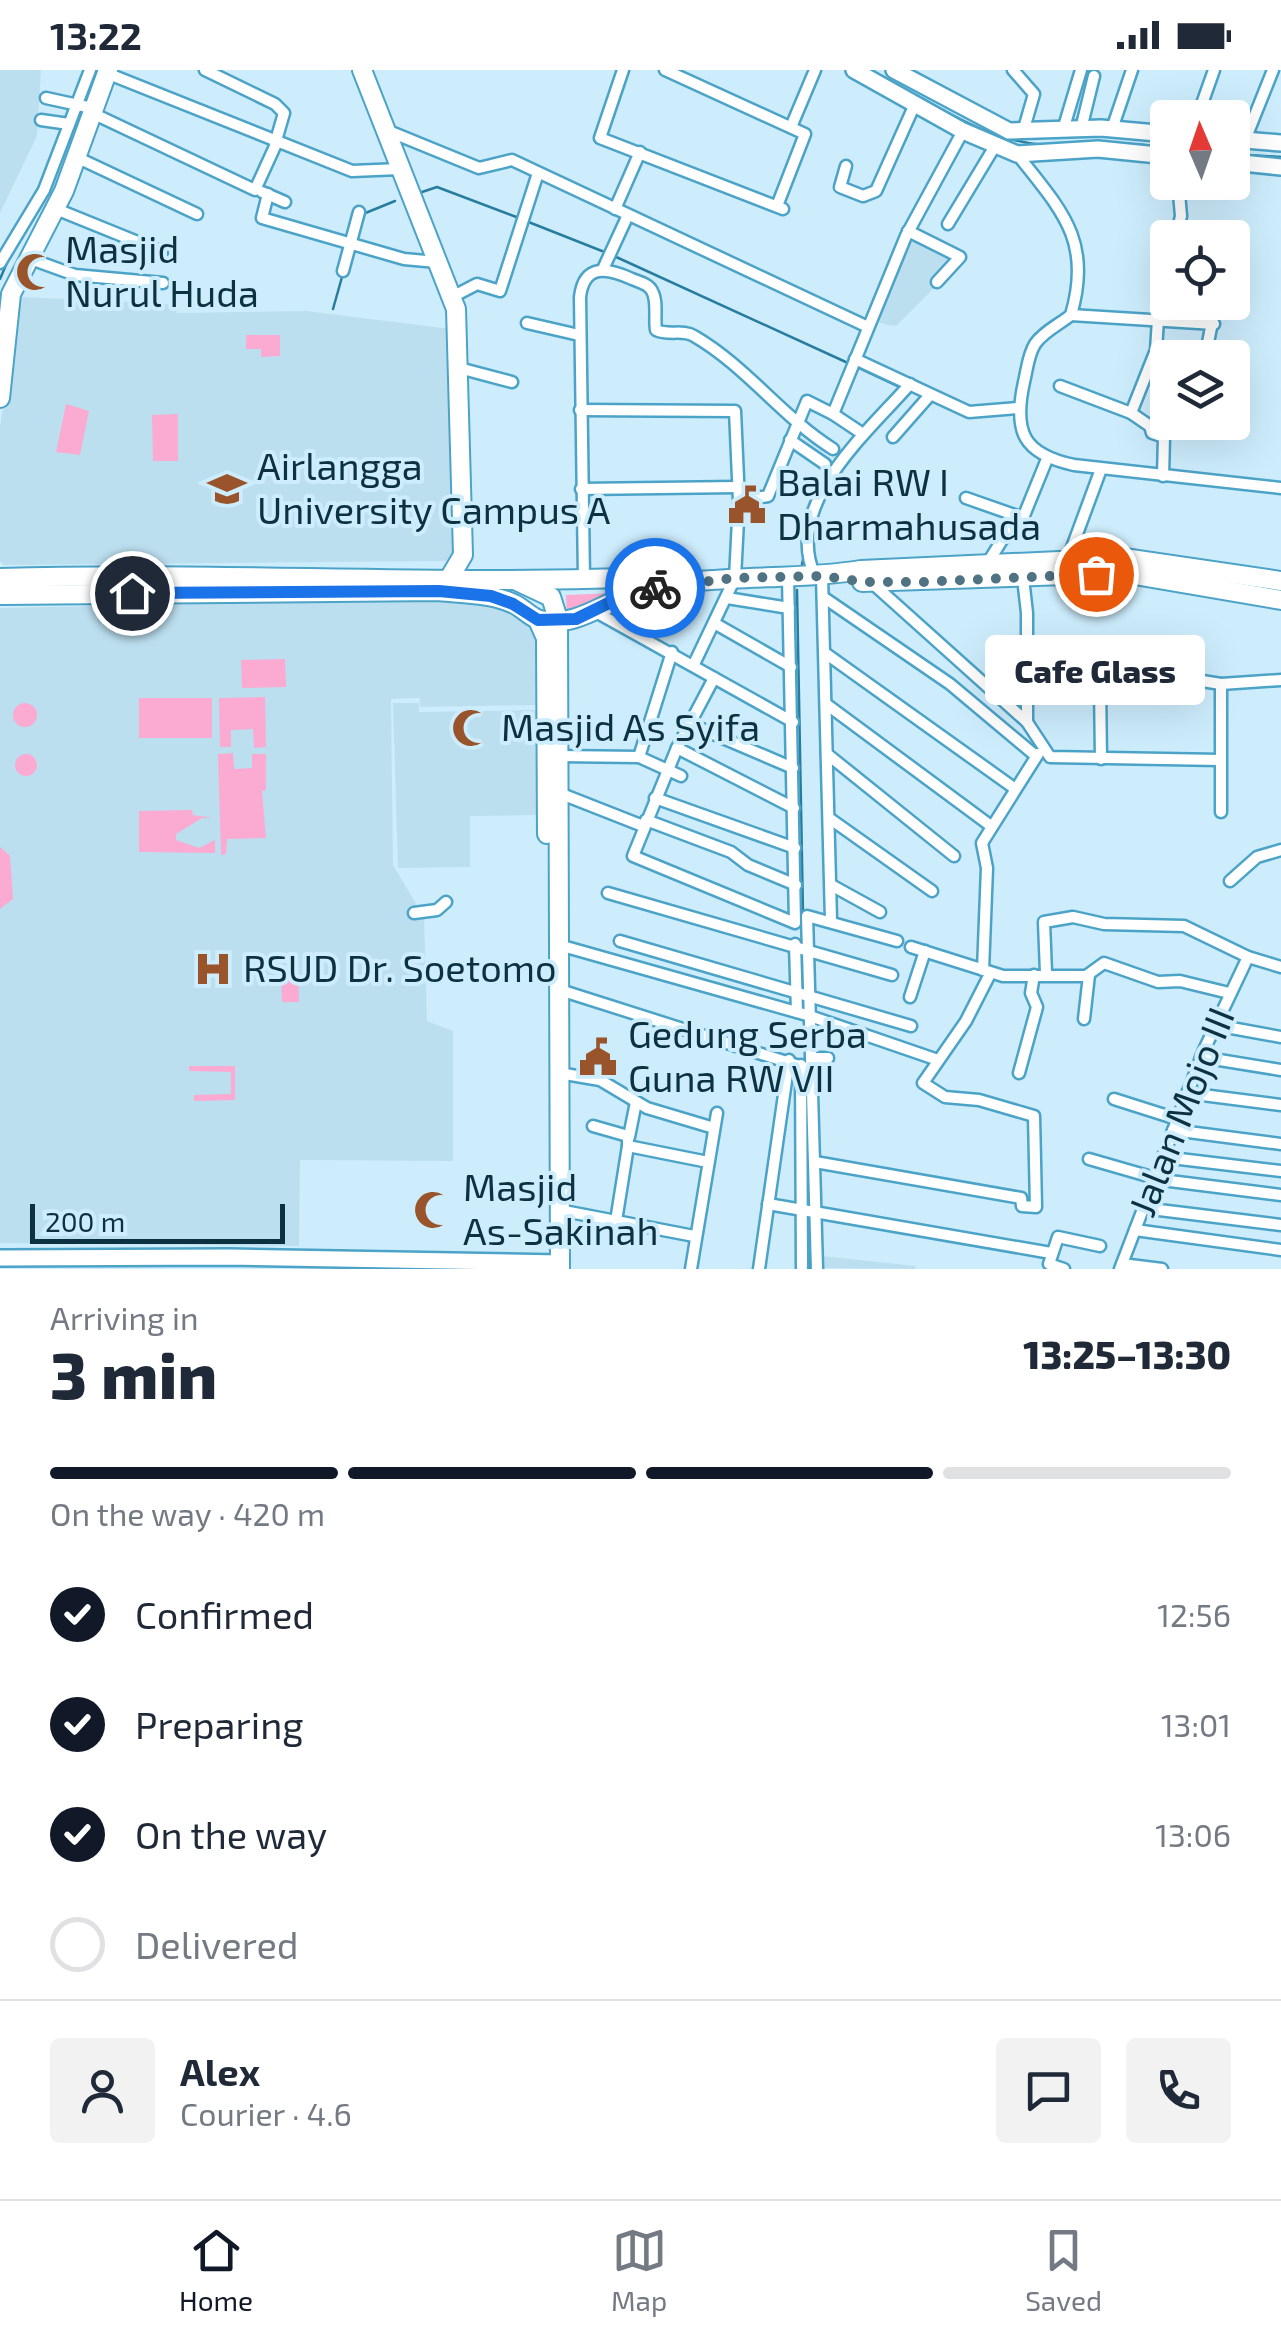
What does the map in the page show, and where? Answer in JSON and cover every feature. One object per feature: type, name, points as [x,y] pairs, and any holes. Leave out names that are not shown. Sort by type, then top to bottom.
[{"type":"main road","points":[[362,70],[452,297],[460,368],[463,556],[450,577]]},
{"type":"main road","points":[[854,70],[963,131],[1016,154],[1098,149],[1150,154]]},
{"type":"main road","points":[[894,70],[1004,129],[1150,132]]},
{"type":"main road","points":[[0,398],[5,294],[56,209],[76,156],[86,106],[101,71]]},
{"type":"main road","points":[[1250,141],[1281,143]]},
{"type":"main road","points":[[1250,163],[1281,166]]},
{"type":"main road","points":[[538,620],[576,616],[640,590],[707,580],[986,565],[1020,573],[1066,561],[1124,558],[1224,580],[1281,600]]},
{"type":"main road","points":[[819,576],[870,582],[1020,573],[1123,573],[1281,581]]},
{"type":"main road","points":[[8,580],[450,577],[517,581],[679,576],[707,580]]},
{"type":"main road","points":[[0,595],[8,580]]},
{"type":"main road","points":[[0,605],[8,580]]},
{"type":"main road","points":[[8,580],[439,591],[491,596],[538,620],[546,638],[553,1021],[548,1263]]},
{"type":"main road","points":[[517,581],[551,597],[576,616]]},
{"type":"main road","points":[[548,1263],[560,1210],[558,1074],[553,1021],[560,990],[559,658],[576,616]]},
{"type":"main road","points":[[0,1250],[134,1256],[459,1259],[500,1266],[548,1263]]},
{"type":"main road","points":[[459,1259],[466,1255],[548,1263]]},
{"type":"main road","points":[[0,1258],[121,1260],[134,1256]]},
{"type":"street","points":[[205,70],[284,113],[262,192],[262,218],[412,261],[436,262]]},
{"type":"street","points":[[622,70],[599,136],[780,208],[805,134],[665,70]]},
{"type":"street","points":[[790,127],[815,70]]},
{"type":"street","points":[[1013,70],[1015,78],[1034,94],[1023,132]]},
{"type":"street","points":[[1062,130],[1081,70]]},
{"type":"street","points":[[1112,129],[1132,70]]},
{"type":"street","points":[[1203,100],[1214,70]]},
{"type":"street","points":[[1250,117],[1273,70]]},
{"type":"street","points":[[101,71],[276,144],[352,171],[400,170]]},
{"type":"street","points":[[1081,129],[1094,76]]},
{"type":"street","points":[[46,98],[86,106],[284,202]]},
{"type":"street","points":[[846,166],[840,188],[863,196],[876,191],[916,104]]},
{"type":"street","points":[[0,263],[44,190],[69,124],[86,106]]},
{"type":"street","points":[[41,120],[69,124]]},
{"type":"street","points":[[385,130],[479,168],[510,159],[868,326]]},
{"type":"street","points":[[833,414],[908,231],[963,131]]},
{"type":"street","points":[[948,224],[996,146]]},
{"type":"street","points":[[615,209],[640,152]]},
{"type":"street","points":[[1016,154],[1078,243],[1079,289],[1071,315],[1034,346],[1018,408],[1030,448],[1047,460],[1102,469],[1281,488]]},
{"type":"street","points":[[76,156],[197,214]]},
{"type":"street","points":[[452,297],[477,284],[500,291],[538,173]]},
{"type":"street","points":[[56,209],[162,252]]},
{"type":"street","points":[[343,271],[359,212]]},
{"type":"street","points":[[584,580],[579,335],[584,281],[608,259],[628,215]]},
{"type":"street","points":[[908,231],[960,257],[937,282]]},
{"type":"street","points":[[28,258],[71,274],[164,283]]},
{"type":"street","points":[[608,259],[654,294],[656,330],[694,336],[739,368],[796,426],[833,449]]},
{"type":"street","points":[[1071,315],[1150,319]]},
{"type":"street","points":[[1130,413],[1156,350],[1160,320],[1214,324]]},
{"type":"street","points":[[1210,340],[1214,320]]},
{"type":"street","points":[[527,323],[579,335]]},
{"type":"street","points":[[854,363],[975,413],[1018,408]]},
{"type":"street","points":[[460,368],[512,382]]},
{"type":"street","points":[[831,920],[823,597],[819,576],[809,562],[811,524],[826,482],[858,439],[910,384]]},
{"type":"street","points":[[1060,386],[1130,413],[1150,426],[1152,434],[1166,440],[1163,476]]},
{"type":"street","points":[[893,436],[930,394]]},
{"type":"street","points":[[739,501],[768,496],[809,400],[860,432]]},
{"type":"street","points":[[580,410],[730,407],[736,413],[739,501],[735,578],[694,664]]},
{"type":"street","points":[[790,440],[825,464]]},
{"type":"street","points":[[986,565],[1023,518],[1047,460]]},
{"type":"street","points":[[1066,561],[1102,469]]},
{"type":"street","points":[[582,489],[738,487]]},
{"type":"street","points":[[966,498],[1023,518]]},
{"type":"street","points":[[1020,573],[1028,612],[1027,722],[1039,752]]},
{"type":"street","points":[[788,577],[796,885],[802,946],[803,1133],[817,1269]]},
{"type":"street","points":[[870,582],[1027,722]]},
{"type":"street","points":[[823,597],[1052,758],[1220,760]]},
{"type":"street","points":[[727,598],[789,608]]},
{"type":"street","points":[[576,616],[672,652],[793,722]]},
{"type":"street","points":[[714,623],[791,667]]},
{"type":"street","points":[[639,757],[672,652]]},
{"type":"street","points":[[825,653],[1014,788]]},
{"type":"street","points":[[1101,759],[1100,686],[1106,676],[1140,671],[1221,684],[1281,680]]},
{"type":"street","points":[[714,678],[644,823],[634,849],[635,858],[800,917],[831,920],[897,942]]},
{"type":"street","points":[[1221,684],[1221,812]]},
{"type":"street","points":[[826,704],[991,826]]},
{"type":"street","points":[[690,724],[792,768]]},
{"type":"street","points":[[677,748],[794,808]]},
{"type":"street","points":[[815,1162],[1021,1198],[1022,1206],[1036,1207],[1034,1116],[936,1093],[922,1081],[966,1021],[987,972],[988,868],[982,846],[1039,752]]},
{"type":"street","points":[[828,754],[954,856]]},
{"type":"street","points":[[559,756],[639,757],[682,776]]},
{"type":"street","points":[[559,793],[730,852],[748,865],[796,885]]},
{"type":"street","points":[[655,798],[796,848]]},
{"type":"street","points":[[829,818],[932,890]]},
{"type":"street","points":[[1230,881],[1257,857],[1281,850]]},
{"type":"street","points":[[831,885],[880,912]]},
{"type":"street","points":[[608,893],[892,975]]},
{"type":"street","points":[[414,913],[437,910],[446,902]]},
{"type":"street","points":[[1019,1073],[1037,1007],[1032,993],[1040,974],[1044,922],[1068,917],[1104,924],[1184,926],[1248,957],[1281,967]]},
{"type":"street","points":[[620,940],[911,1026]]},
{"type":"street","points":[[560,946],[803,1014],[938,1060]]},
{"type":"street","points":[[911,947],[987,972],[1089,975],[1104,963],[1158,982],[1180,982],[1229,993]]},
{"type":"street","points":[[910,997],[925,951]]},
{"type":"street","name":"Jalan Mojo III","points":[[1121,1266],[1201,1057],[1248,957]]},
{"type":"street","points":[[1084,1020],[1089,975]]},
{"type":"street","points":[[560,990],[804,1065],[828,1058]]},
{"type":"street","points":[[1215,1025],[1281,1038]]},
{"type":"street","points":[[1201,1057],[1281,1070]]},
{"type":"street","points":[[759,1269],[779,1131],[804,1065]]},
{"type":"street","points":[[802,1269],[815,1162],[804,1065]]},
{"type":"street","points":[[558,1074],[606,1082],[636,1102],[714,1128]]},
{"type":"street","points":[[1187,1093],[1281,1104]]},
{"type":"street","points":[[1114,1098],[1175,1125],[1281,1144]]},
{"type":"street","points":[[616,1221],[636,1102]]},
{"type":"street","points":[[691,1269],[716,1112]]},
{"type":"street","points":[[592,1126],[628,1141],[708,1162]]},
{"type":"street","points":[[779,1131],[803,1133]]},
{"type":"street","points":[[1163,1157],[1281,1171]]},
{"type":"street","points":[[1089,1160],[1154,1178],[1281,1195]]},
{"type":"street","points":[[768,1204],[1051,1253]]},
{"type":"street","points":[[1143,1208],[1281,1224]]},
{"type":"street","points":[[560,1210],[694,1236]]},
{"type":"street","points":[[1135,1230],[1281,1250]]},
{"type":"street","points":[[1064,1269],[1049,1264],[1060,1236],[1100,1246]]},
{"type":"street","points":[[1121,1266],[1162,1269]]},
{"type":"shaded area","points":[[0,70],[41,70],[37,136],[0,213]]},
{"type":"shaded area","points":[[909,233],[963,259],[896,326],[872,320]]},
{"type":"shaded area","name":"Airlangga University Campus A","points":[[21,297],[176,304],[177,313],[306,311],[451,329],[454,551],[446,561],[4,565],[0,561],[0,427]]},
{"type":"shaded area","points":[[246,335],[280,335],[280,356],[261,357],[261,349],[246,349]]},
{"type":"shaded area","points":[[66,404],[89,411],[80,455],[56,452]]},
{"type":"shaded area","points":[[178,414],[178,461],[153,461],[152,415]]},
{"type":"shaded area","points":[[616,593],[567,618],[566,595]]},
{"type":"shaded area","name":"RSUD Dr. Soetomo","points":[[491,598],[525,616],[540,636],[540,705],[420,707],[420,698],[391,699],[393,865],[424,917],[427,1021],[453,1031],[453,1161],[300,1160],[299,1246],[0,1243],[0,608]]},
{"type":"shaded area","points":[[285,659],[286,687],[242,688],[241,660]]},
{"type":"shaded area","points":[[265,697],[266,747],[254,748],[253,729],[231,730],[231,747],[220,747],[219,698]]},
{"type":"shaded area","points":[[139,698],[212,698],[212,738],[139,738]]},
{"type":"shaded area","points":[[25,703],[37,715],[25,727],[13,715]]},
{"type":"shaded area","points":[[393,703],[419,703],[419,712],[540,710],[541,815],[470,816],[470,867],[398,868]]},
{"type":"shaded area","points":[[233,753],[234,769],[252,768],[252,754],[266,754],[266,790],[262,791],[266,838],[227,839],[226,854],[221,855],[218,754]]},
{"type":"shaded area","points":[[26,754],[34,757],[34,773],[26,776],[18,773],[15,765],[18,757]]},
{"type":"shaded area","points":[[192,810],[193,815],[213,818],[202,818],[176,834],[176,840],[199,848],[215,840],[215,853],[139,852],[139,811]]},
{"type":"shaded area","points":[[0,847],[10,856],[13,899],[0,909]]},
{"type":"shaded area","points":[[281,976],[298,976],[299,1002],[282,1002]]},
{"type":"shaded area","points":[[189,1066],[235,1066],[235,1100],[194,1101],[194,1095],[231,1094],[231,1072],[189,1071]]},
{"type":"shaded area","points":[[822,1256],[916,1266],[821,1268]]},
{"type":"waterway","points":[[83,102],[97,70]]},
{"type":"waterway","points":[[1086,83],[1090,70]]},
{"type":"waterway","points":[[892,82],[984,130],[1044,145]]},
{"type":"waterway","points":[[1107,142],[1150,146]]},
{"type":"waterway","points":[[1250,155],[1281,157]]},
{"type":"waterway","points":[[422,192],[437,187],[519,218]]},
{"type":"waterway","points":[[363,214],[395,201]]},
{"type":"waterway","points":[[526,221],[607,253]]},
{"type":"waterway","points":[[614,256],[848,363]]},
{"type":"waterway","points":[[0,279],[9,258]]},
{"type":"waterway","points":[[333,309],[342,277]]},
{"type":"waterway","points":[[855,366],[902,388]]},
{"type":"waterway","points":[[802,564],[805,551]]},
{"type":"waterway","points":[[797,590],[803,913]]},
{"type":"waterway","points":[[805,1021],[806,1063]]},
{"type":"waterway","points":[[806,1086],[808,1208]]},
{"type":"waterway","points":[[808,1216],[809,1269]]},
{"type":"way so far","points":[[655,588],[735,578],[822,576],[864,582],[922,582],[1096,574]]},
{"type":"place","name":"Masjid Nurul Huda","points":[[35,272]]},
{"type":"place","name":"Airlangga University Campus A","points":[[227,489]]},
{"type":"place","name":"Balai RW I Dharmahusada","points":[[747,505]]},
{"type":"place","name":"Cafe Glass","points":[[1096,574]]},
{"type":"place","name":"Masjid As Syifa","points":[[471,728]]},
{"type":"place","name":"RSUD Dr. Soetomo","points":[[213,969]]},
{"type":"place","name":"Gedung Serba Guna RW VII","points":[[598,1057]]},
{"type":"place","name":"Masjid As-Sakinah","points":[[433,1210]]},
{"type":"route","points":[[132,593],[439,591],[491,596],[538,620],[576,619],[619,598],[655,588]]}]
